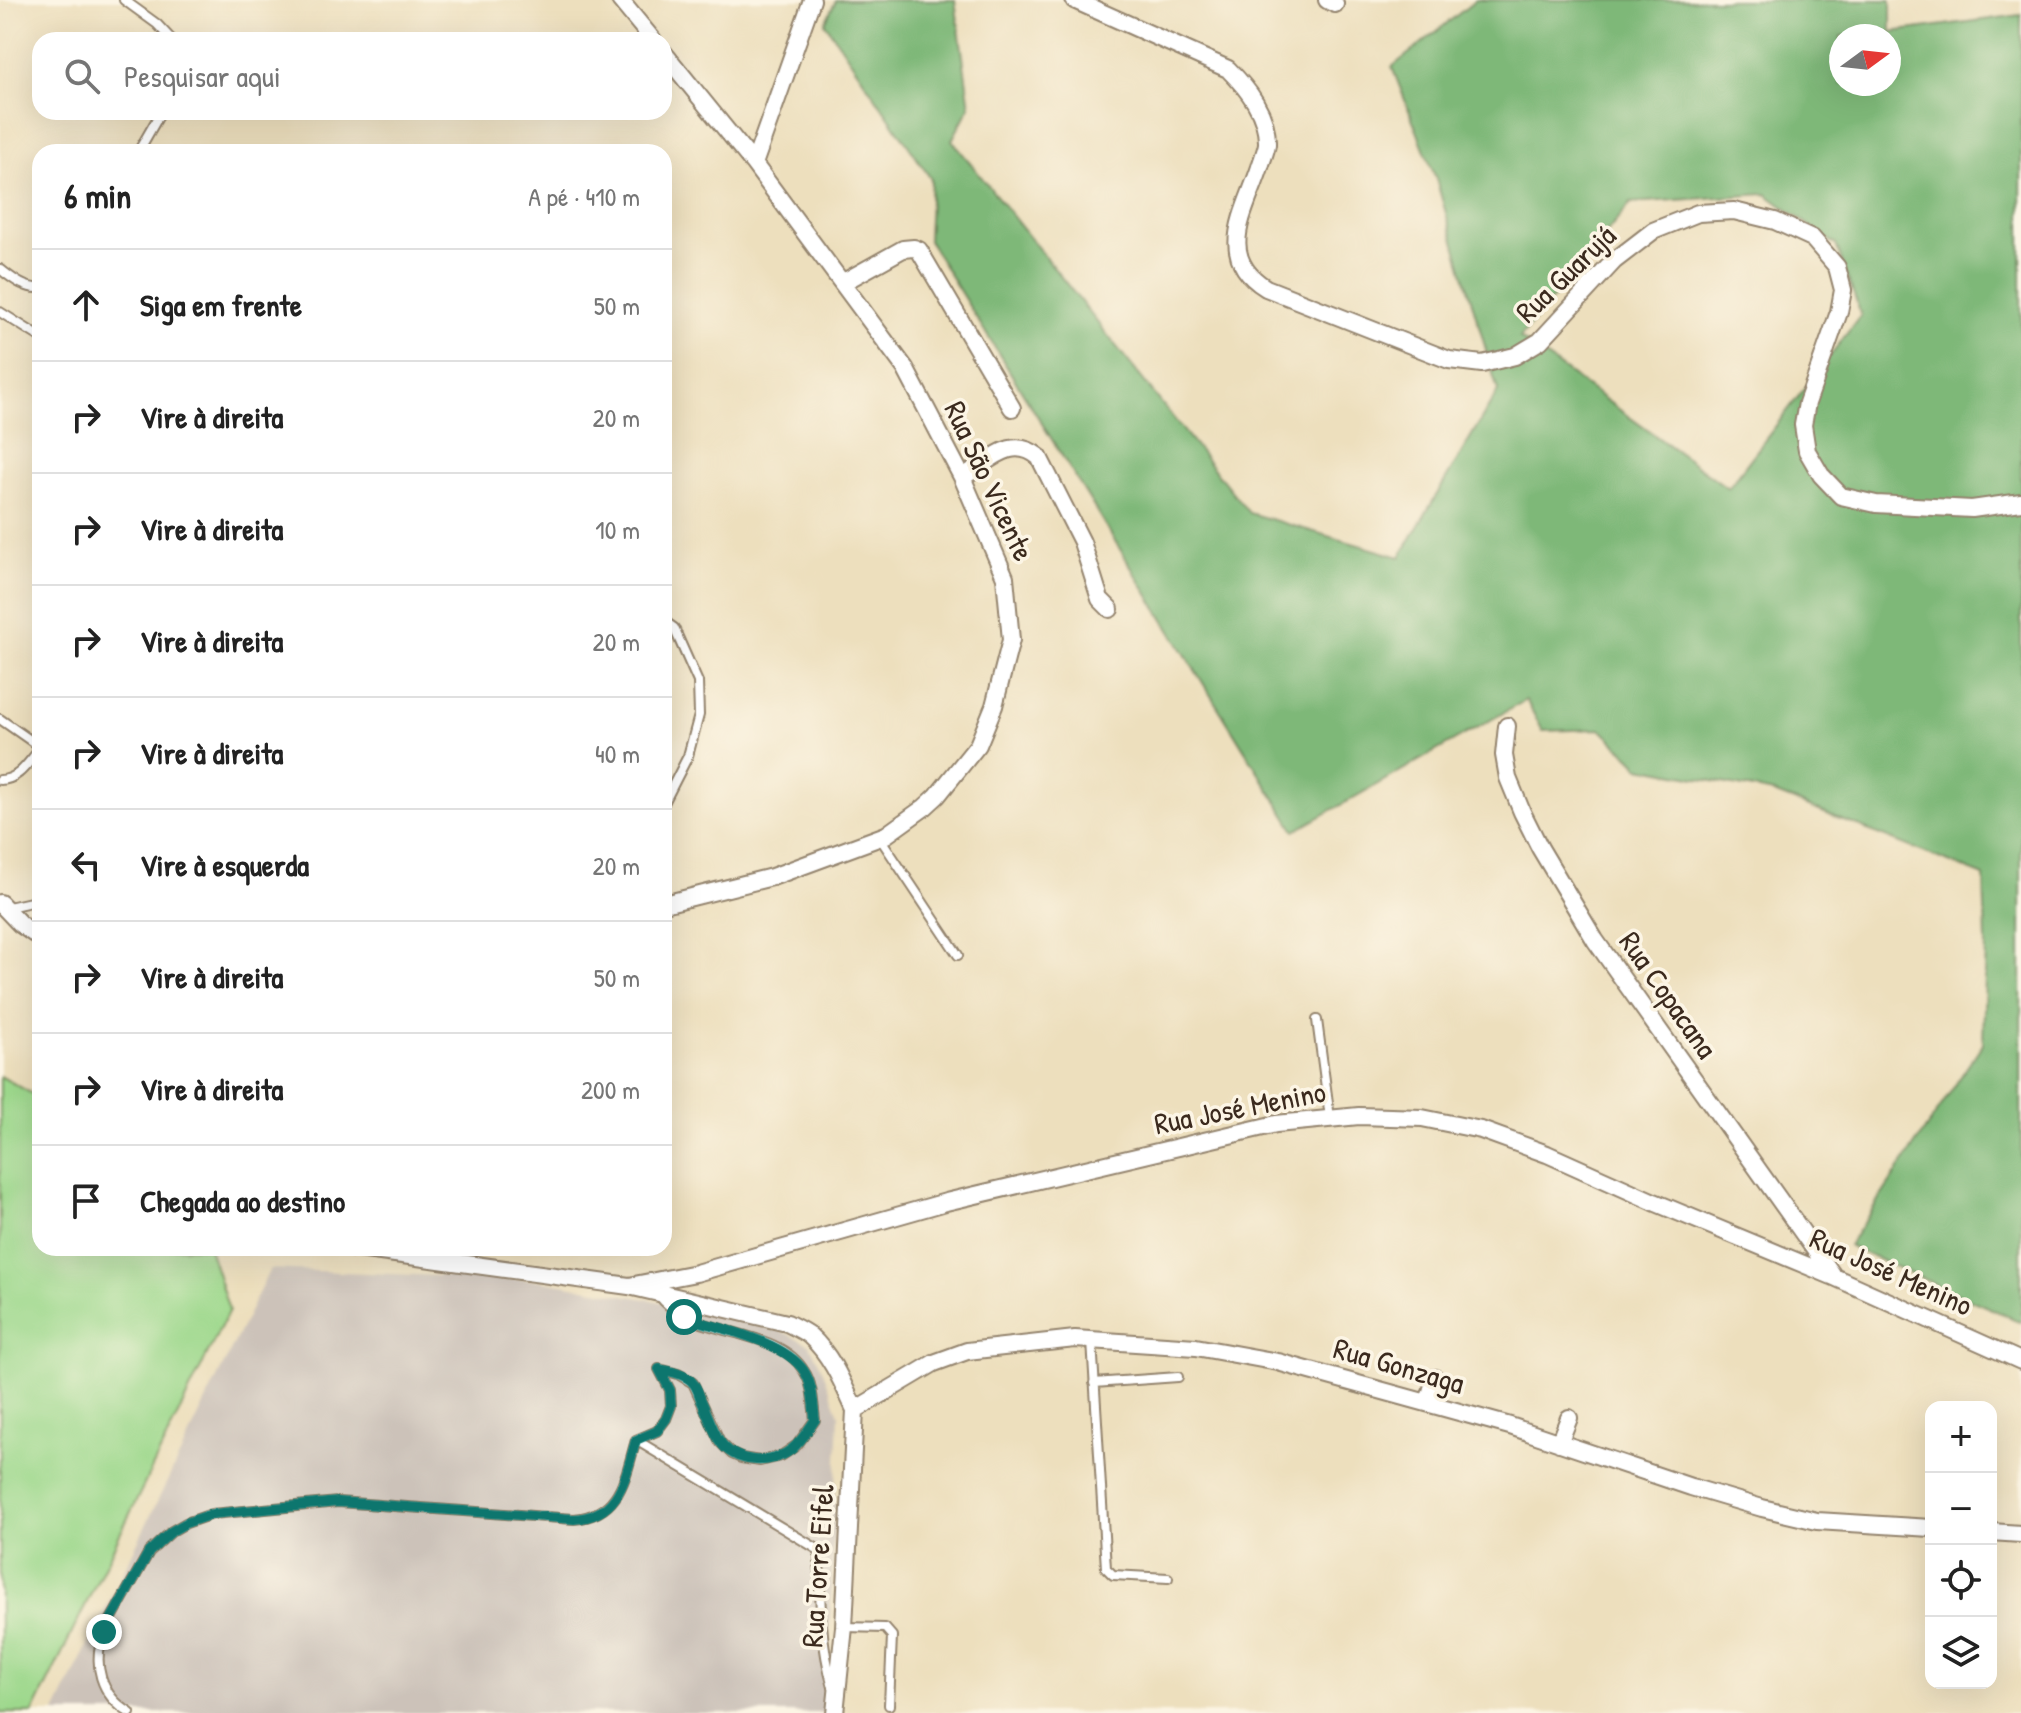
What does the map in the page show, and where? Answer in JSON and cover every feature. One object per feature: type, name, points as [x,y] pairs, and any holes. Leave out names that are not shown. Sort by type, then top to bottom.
[{"type":"street","points":[[620,0],[646,32]]},
{"type":"street","points":[[754,164],[812,0]]},
{"type":"street","name":"Rua Guarujá","points":[[1074,0],[1228,69],[1255,100],[1267,145],[1237,230],[1237,252],[1254,280],[1266,288],[1449,360],[1482,364],[1515,356],[1540,341],[1614,261],[1653,231],[1698,213],[1734,211],[1775,221],[1812,238],[1837,267],[1843,290],[1839,312],[1807,403],[1803,425],[1807,451],[1821,475],[1841,496],[1876,504],[1972,509],[2021,502]]},
{"type":"street","name":"Rua São Vicente","points":[[672,63],[754,164],[905,368],[962,477],[1005,577],[1011,640],[994,706],[978,745],[937,796],[886,835],[772,877],[672,902]]},
{"type":"street","points":[[842,283],[903,249],[919,250],[1012,408]]},
{"type":"street","points":[[962,477],[1005,450],[1016,447],[1039,457],[1082,542],[1100,599],[1110,609]]},
{"type":"street","name":"Rua Copacana","points":[[1507,726],[1504,755],[1508,778],[1540,848],[1595,940],[1832,1276]]},
{"type":"street","points":[[2,905],[32,932]]},
{"type":"street","name":"Rua José Menino","points":[[629,1286],[696,1273],[946,1202],[1276,1124],[1359,1116],[1422,1118],[1481,1130],[1547,1154],[2021,1361]]},
{"type":"street","points":[[410,1256],[629,1286]]},
{"type":"street","name":"Rua Torre Eifel","points":[[629,1286],[787,1323],[809,1335],[830,1360],[842,1381],[855,1410],[844,1627],[835,1713]]},
{"type":"street","name":"Rua Gonzaga","points":[[855,1410],[934,1363],[967,1351],[1075,1339],[1196,1347],[1278,1362],[1428,1403],[1762,1508],[1817,1521],[1925,1528]]},
{"type":"street","points":[[1428,1403],[1435,1378]]},
{"type":"street","points":[[1559,1443],[1569,1418]]},
{"type":"street","points":[[1997,1532],[2021,1534]]},
{"type":"lane","points":[[124,0],[164,32]]},
{"type":"lane","points":[[143,144],[156,120]]},
{"type":"lane","points":[[0,269],[32,288]]},
{"type":"lane","points":[[0,312],[32,332]]},
{"type":"lane","points":[[672,627],[698,682],[699,715],[688,756],[672,787]]},
{"type":"lane","points":[[0,719],[32,742]]},
{"type":"lane","points":[[0,780],[16,777],[32,758]]},
{"type":"lane","points":[[880,837],[958,955]]},
{"type":"lane","points":[[2,905],[32,902]]},
{"type":"lane","points":[[1317,1020],[1330,1118]]},
{"type":"lane","points":[[130,1713],[110,1697],[100,1678],[97,1655],[100,1643],[149,1552],[159,1541],[186,1523],[225,1512],[338,1502],[584,1518],[604,1510],[619,1493],[636,1440],[657,1431],[666,1419],[671,1406],[670,1390],[659,1369],[678,1374],[693,1383],[720,1442],[732,1454],[760,1461],[781,1456],[797,1445],[815,1420],[805,1371],[792,1357],[770,1344],[684,1317],[666,1305],[658,1293]]},
{"type":"lane","points":[[1092,1340],[1106,1568],[1113,1575],[1168,1578]]},
{"type":"lane","points":[[1094,1383],[1178,1377]]},
{"type":"lane","points":[[636,1440],[819,1550],[824,1645],[836,1695]]},
{"type":"lane","points":[[844,1627],[881,1627],[890,1632],[889,1705]]},
{"type":"shaded area","points":[[270,1269],[539,1280],[652,1300],[781,1331],[809,1344],[839,1414],[826,1713],[55,1713]]},
{"type":"green space","points":[[836,0],[955,0],[970,106],[952,140],[1249,513],[1400,557],[1498,391],[1436,179],[1392,67],[1476,0],[1891,0],[1891,24],[1829,24],[1829,96],[1901,96],[1901,31],[2021,15],[2021,1322],[1848,1246],[1983,1043],[1986,943],[1984,876],[1774,793],[1640,767],[1601,729],[1543,731],[1526,700],[1295,831],[928,240],[931,179],[825,23]],"holes":[[[1766,194],[1836,245],[1861,315],[1728,488],[1520,338],[1631,203]]]},
{"type":"green space","points":[[0,1076],[32,1094],[32,1256],[212,1256],[229,1310],[33,1713],[0,1713]]},
{"type":"route","points":[[104,1632],[149,1552],[159,1541],[186,1523],[212,1514],[338,1502],[574,1519],[595,1515],[613,1502],[619,1493],[636,1440],[657,1431],[666,1419],[671,1406],[670,1390],[659,1369],[678,1374],[693,1383],[720,1442],[732,1454],[760,1461],[790,1451],[815,1420],[805,1371],[792,1357],[770,1344],[684,1317]]}]
